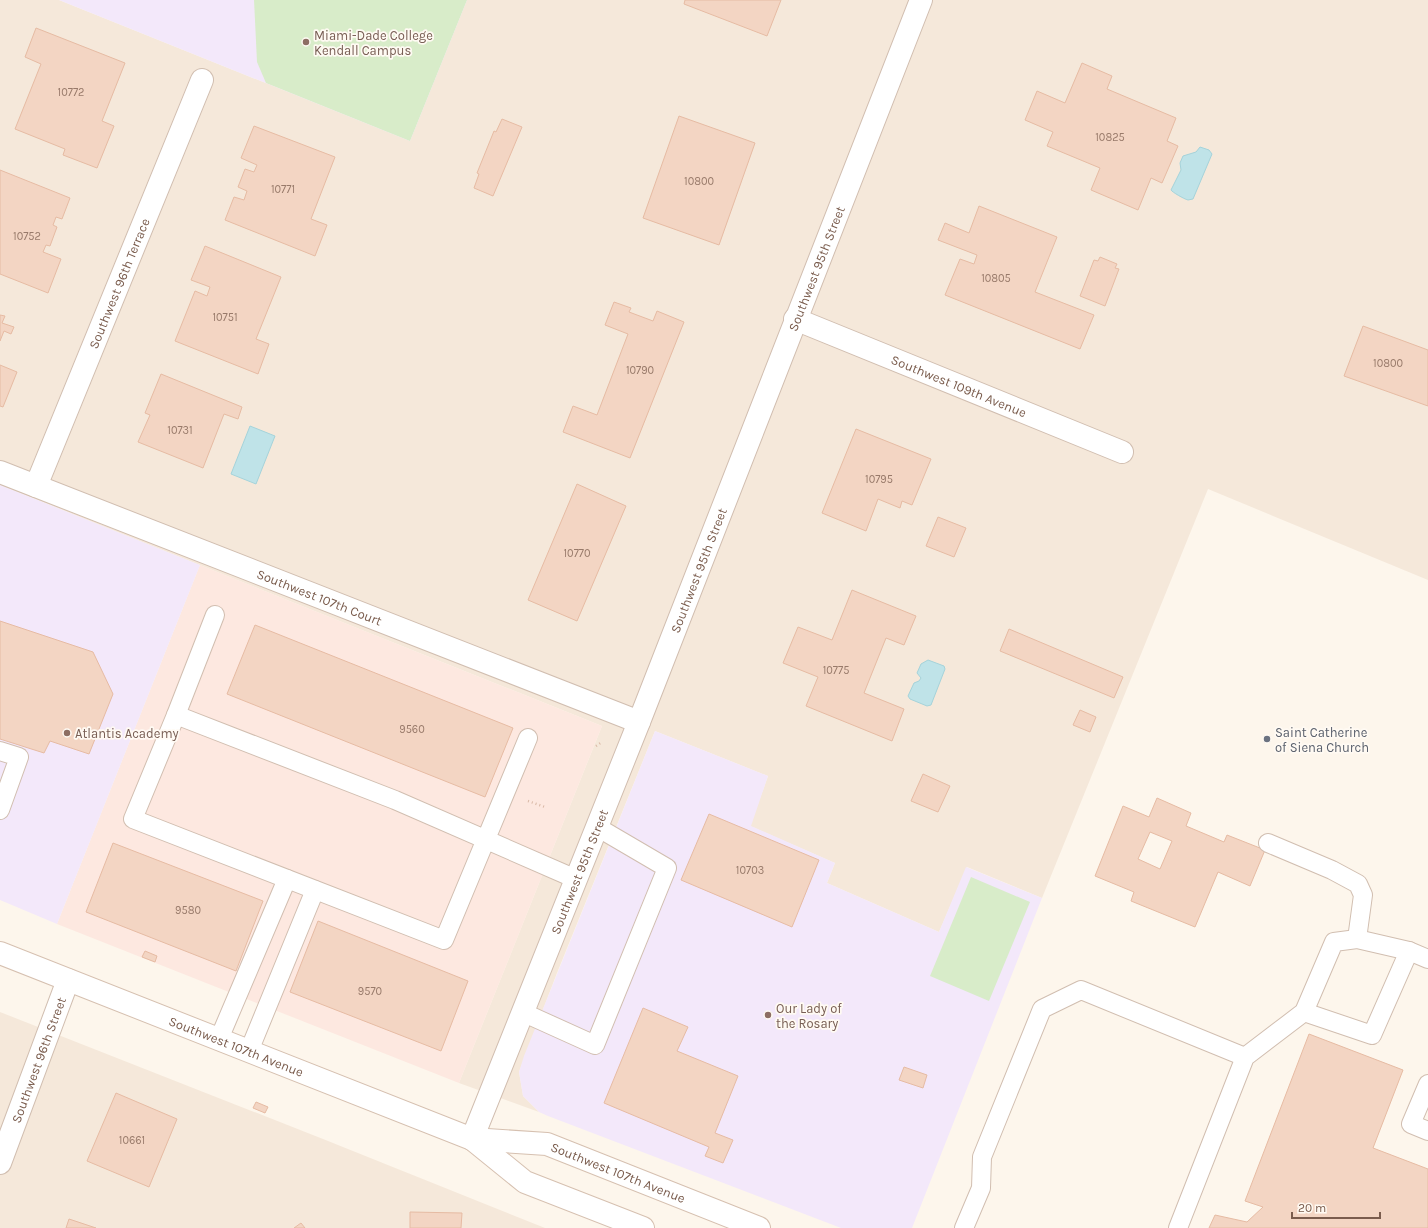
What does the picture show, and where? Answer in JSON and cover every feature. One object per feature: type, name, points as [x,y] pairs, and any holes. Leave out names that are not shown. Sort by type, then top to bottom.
[{"type":"street","name":"Southwest 95th Street","points":[[472,1139],[639,722],[795,319],[921,0]]},
{"type":"street","name":"Southwest 96th Terrace","points":[[36,486],[202,80]]},
{"type":"street","name":"Southwest 109th Avenue","points":[[795,319],[1122,452]]},
{"type":"street","name":"Southwest 107th Court","points":[[0,472],[639,722]]},
{"type":"street","name":"Southwest 107th Avenue","points":[[0,953],[472,1139],[525,1182],[643,1228]]},
{"type":"street","name":"Southwest 96th Street","points":[[0,1163],[68,980]]},
{"type":"street","name":"Southwest 107th Avenue","points":[[472,1139],[547,1144],[759,1228]]},
{"type":"lane","points":[[215,616],[133,819],[315,890],[444,940],[528,738]]},
{"type":"lane","points":[[176,714],[395,800],[576,879]]},
{"type":"lane","points":[[0,751],[19,758],[0,810]]},
{"type":"lane","points":[[522,1012],[595,1046],[667,868],[597,827]]},
{"type":"lane","points":[[1268,843],[1332,870],[1358,884],[1363,895],[1357,939]]},
{"type":"lane","points":[[219,1039],[287,878]]},
{"type":"lane","points":[[249,1051],[315,890]]},
{"type":"lane","points":[[1178,1228],[1246,1057],[1304,1012],[1334,942],[1357,939],[1409,951],[1428,960]]},
{"type":"lane","points":[[1304,1012],[1372,1035],[1409,951]]},
{"type":"lane","points":[[964,1228],[981,1188],[982,1157],[1042,1009],[1082,990],[1246,1057]]},
{"type":"lane","points":[[1428,1084],[1411,1124],[1428,1130]]},
{"type":"path","points":[[526,800],[545,807]]},
{"type":"shaded area","points":[[0,0],[59,0],[410,141],[467,0],[1428,0],[1428,580],[1208,489],[1042,898],[967,867],[939,932],[827,883],[835,863],[750,826],[768,776],[655,731],[557,973],[519,1072],[523,1096],[539,1112],[459,1083],[602,726],[0,485]]},
{"type":"shaded area","name":"Miami-Dade College Kendall Campus","points":[[59,0],[467,0],[410,141]]},
{"type":"shaded area","name":"Atlantis Academy","points":[[0,485],[200,565],[57,924],[0,900]]},
{"type":"shaded area","points":[[200,565],[602,726],[459,1083],[57,924]]},
{"type":"shaded area","name":"Our Lady of the Rosary","points":[[655,731],[768,776],[751,826],[835,863],[827,883],[939,932],[966,867],[1042,898],[912,1228],[841,1228],[548,1116],[539,1112],[523,1096],[519,1072],[524,1056]]},
{"type":"shaded area","points":[[0,1012],[323,1139],[545,1228],[0,1228]]},
{"type":"green space","name":"Miami-Dade College Kendall Campus","points":[[254,0],[467,0],[410,141],[266,83],[257,62]]},
{"type":"green space","points":[[971,877],[1030,902],[989,1001],[930,976]]},
{"type":"water","points":[[1200,147],[1209,150],[1212,154],[1193,199],[1188,200],[1171,190],[1181,170],[1180,163],[1183,156],[1196,152]]},
{"type":"water","points":[[250,426],[275,436],[256,484],[231,474]]},
{"type":"water","points":[[928,660],[944,666],[945,669],[931,705],[927,706],[910,699],[908,696],[914,683],[919,681],[921,678],[917,673],[921,664]]},
{"type":"building","points":[[685,0],[781,0],[767,36],[684,4]]},
{"type":"building","points":[[36,28],[125,63],[102,121],[114,126],[97,168],[63,155],[65,149],[15,129],[41,64],[25,57]]},
{"type":"building","points":[[1082,63],[1112,76],[1107,89],[1176,118],[1167,141],[1178,146],[1162,183],[1151,178],[1138,210],[1091,190],[1100,168],[1047,146],[1053,132],[1025,120],[1037,91],[1065,103]]},
{"type":"building","points":[[679,116],[755,143],[719,245],[643,218]]},
{"type":"building","points":[[502,119],[522,127],[493,196],[474,188],[479,174],[477,173],[494,131],[496,132]]},
{"type":"building","points":[[254,126],[335,157],[311,219],[327,225],[315,256],[225,220],[234,197],[244,200],[247,191],[238,187],[245,169],[254,172],[257,165],[241,158]]},
{"type":"building","points":[[0,170],[70,198],[62,219],[56,217],[53,225],[57,227],[50,246],[46,245],[43,252],[61,259],[48,293],[0,274]]},
{"type":"building","points":[[979,206],[1057,237],[1035,292],[1094,315],[1080,349],[945,295],[960,259],[974,264],[977,255],[938,240],[945,223],[969,233]]},
{"type":"building","points":[[205,246],[281,277],[256,339],[269,344],[258,374],[175,341],[195,291],[207,296],[210,287],[191,280]]},
{"type":"building","points":[[1100,257],[1117,264],[1115,268],[1119,269],[1105,306],[1080,296],[1094,260],[1098,261]]},
{"type":"building","points":[[614,302],[631,308],[629,312],[653,321],[657,311],[684,322],[630,458],[563,432],[573,406],[597,415],[628,334],[605,325]]},
{"type":"building","points":[[0,315],[5,316],[2,323],[14,327],[11,334],[4,331],[0,341]]},
{"type":"building","points":[[1363,326],[1428,350],[1428,406],[1344,376]]},
{"type":"building","points":[[0,365],[17,372],[3,407],[0,406]]},
{"type":"building","points":[[161,374],[242,407],[238,419],[224,414],[203,468],[138,442],[150,415],[145,413]]},
{"type":"building","points":[[856,429],[931,459],[912,505],[902,501],[900,508],[878,499],[866,531],[822,513]]},
{"type":"building","points":[[577,484],[626,506],[577,621],[528,600]]},
{"type":"building","points":[[938,517],[966,528],[954,557],[926,546]]},
{"type":"building","points":[[852,590],[916,616],[904,645],[886,638],[864,693],[904,709],[892,741],[806,706],[818,677],[783,663],[798,627],[832,640]]},
{"type":"building","points":[[0,621],[93,652],[113,694],[89,754],[50,741],[44,753],[0,739]]},
{"type":"building","points":[[255,625],[513,728],[485,797],[227,694]]},
{"type":"building","points":[[1009,629],[1123,677],[1114,698],[1000,651]]},
{"type":"building","points":[[1080,710],[1096,717],[1090,732],[1073,725]]},
{"type":"building","points":[[923,774],[950,786],[938,812],[911,801]]},
{"type":"building","points":[[1157,798],[1191,813],[1186,826],[1224,842],[1227,835],[1265,850],[1250,886],[1218,872],[1195,927],[1131,901],[1134,892],[1095,876],[1123,806],[1149,817]],"holes":[[[1150,832],[1172,841],[1160,869],[1138,859]]]},
{"type":"building","points":[[709,814],[819,860],[792,927],[681,880]]},
{"type":"building","points":[[113,843],[263,901],[236,971],[86,912]]},
{"type":"building","points":[[318,921],[468,981],[441,1051],[290,992]]},
{"type":"building","points":[[145,951],[157,956],[155,962],[142,957]]},
{"type":"building","points":[[643,1008],[688,1027],[677,1051],[738,1076],[715,1133],[733,1140],[723,1163],[705,1156],[709,1147],[604,1103]]},
{"type":"building","points":[[1309,1034],[1403,1070],[1373,1148],[1428,1169],[1428,1228],[1209,1228],[1215,1215],[1247,1222],[1263,1207],[1245,1201]]},
{"type":"building","points":[[904,1067],[927,1075],[923,1088],[899,1080]]},
{"type":"building","points":[[116,1093],[177,1119],[149,1187],[87,1161]]},
{"type":"building","points":[[256,1102],[268,1107],[265,1113],[253,1108]]},
{"type":"building","points":[[410,1212],[462,1213],[461,1228],[410,1228]]},
{"type":"building","points":[[69,1219],[96,1228],[66,1228]]},
{"type":"building","points":[[301,1223],[305,1228],[294,1228]]},
{"type":"place","name":"Miami-Dade College Kendall Campus","points":[[306,42]]},
{"type":"place","name":"Atlantis Academy","points":[[67,733]]},
{"type":"place","name":"Saint Catherine of Siena Church","points":[[1267,739]]},
{"type":"place","name":"Our Lady of the Rosary","points":[[768,1015]]}]
